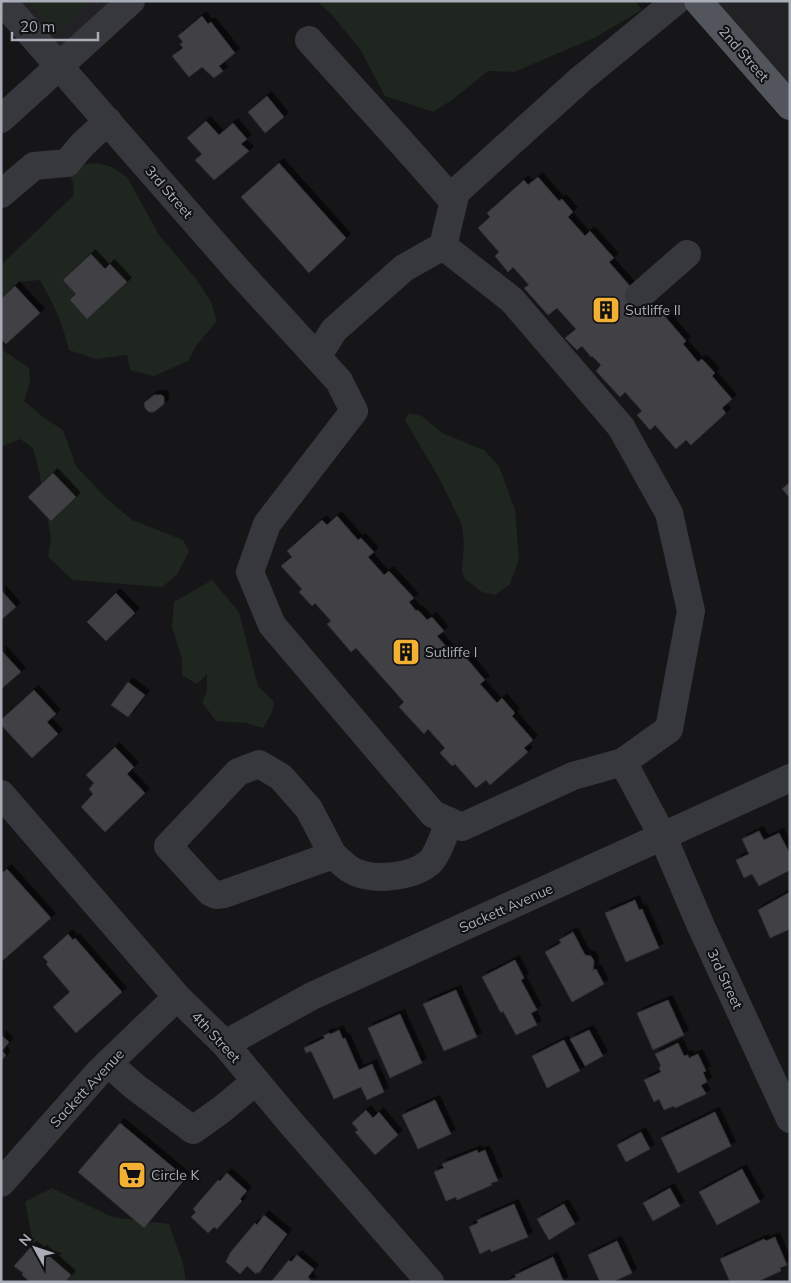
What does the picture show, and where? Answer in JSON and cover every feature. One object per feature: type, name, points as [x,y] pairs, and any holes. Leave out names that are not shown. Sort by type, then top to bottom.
[{"type":"main road","name":"2nd Street","points":[[698,1],[790,106]]},
{"type":"street","name":"3rd Street","points":[[2,1],[240,273],[339,381],[354,411],[267,524],[250,572],[272,625],[433,814],[448,821]]},
{"type":"street","points":[[1,119],[131,1]]},
{"type":"street","points":[[317,357],[334,330],[397,274],[443,246],[456,192],[588,73],[676,1]]},
{"type":"street","points":[[309,40],[454,201]]},
{"type":"street","points":[[1,194],[34,166],[67,163],[82,145],[108,121]]},
{"type":"street","points":[[333,856],[224,894],[216,895],[210,892],[168,846],[238,772],[259,764],[280,777],[309,809],[333,856],[354,872],[382,877],[411,874],[431,862],[442,841],[448,821],[462,826],[573,776],[623,762],[669,729],[691,611],[669,513],[621,427],[512,300],[443,246]]},
{"type":"street","points":[[639,296],[687,254]]},
{"type":"street","name":"3rd Street","points":[[623,762],[663,837],[700,924],[790,1119]]},
{"type":"street","name":"Sackett Avenue","points":[[225,1044],[312,996],[790,778]]},
{"type":"street","name":"4th Street","points":[[1,794],[177,997],[225,1044],[430,1282]]},
{"type":"street","name":"Sackett Avenue","points":[[1,1183],[108,1064],[177,997]]},
{"type":"street","points":[[108,1064],[193,1130],[256,1081]]},
{"type":"shaded area","points":[[2,1],[131,1],[59,66]]},
{"type":"shaded area","points":[[27,1],[94,1],[62,27],[47,21]]},
{"type":"shaded area","points":[[317,1],[635,1],[642,10],[594,38],[514,72],[488,71],[452,100],[433,112],[385,96],[360,49],[332,15]]},
{"type":"shaded area","points":[[698,1],[790,1],[790,106]]},
{"type":"shaded area","points":[[98,163],[112,167],[127,177],[159,235],[197,280],[211,302],[217,321],[196,346],[188,361],[154,376],[130,370],[127,355],[96,359],[69,350],[57,314],[40,280],[19,282],[1,299],[1,265],[73,196],[73,185],[69,175],[86,164]]},
{"type":"shaded area","points":[[1,349],[29,368],[30,382],[24,401],[43,417],[63,430],[76,466],[105,497],[132,520],[183,540],[189,551],[177,575],[162,587],[73,580],[48,557],[51,538],[33,448],[20,439],[1,447]]},
{"type":"shaded area","points":[[409,413],[422,416],[442,433],[484,450],[499,466],[515,510],[519,560],[510,584],[495,595],[482,592],[465,579],[462,571],[464,544],[462,525],[439,478],[405,420]]},
{"type":"shaded area","points":[[212,580],[239,612],[258,686],[274,702],[272,712],[263,728],[246,723],[216,721],[202,702],[207,691],[207,674],[197,684],[182,675],[182,659],[172,627],[174,602]]},
{"type":"shaded area","points":[[52,1188],[112,1217],[169,1224],[183,1263],[186,1282],[64,1282],[33,1242],[25,1202]]},
{"type":"building","points":[[202,16],[208,24],[211,22],[235,53],[219,66],[223,71],[214,78],[202,67],[189,77],[172,56],[183,48],[180,44],[183,42],[178,36]]},
{"type":"building","points":[[267,96],[284,117],[265,133],[248,112]]},
{"type":"building","points":[[206,121],[219,135],[233,123],[247,139],[241,144],[249,151],[214,180],[195,160],[202,154],[187,138]]},
{"type":"building","points":[[279,163],[346,238],[309,273],[241,197]]},
{"type":"building","name":"Sutliffe II","points":[[538,177],[559,201],[562,199],[573,212],[568,217],[585,236],[590,231],[614,258],[609,262],[657,317],[662,313],[686,341],[683,344],[698,362],[702,359],[715,373],[712,376],[732,399],[722,408],[726,413],[691,445],[686,440],[676,449],[655,425],[650,430],[637,415],[642,411],[625,392],[620,397],[596,371],[601,365],[582,346],[577,350],[565,338],[576,329],[557,308],[548,315],[524,288],[529,285],[513,267],[508,272],[495,256],[499,252],[478,228],[490,217],[487,213],[524,180],[528,185]]},
{"type":"building","points":[[91,254],[105,269],[110,264],[127,282],[87,319],[70,300],[76,294],[63,280]]},
{"type":"building","points":[[15,286],[40,313],[6,344],[1,339],[1,299]]},
{"type":"building","points":[[154,395],[162,395],[164,397],[164,404],[154,412],[149,412],[145,408],[144,403]]},
{"type":"building","points":[[53,473],[76,497],[51,521],[28,497]]},
{"type":"building","points":[[790,482],[790,498],[782,489]]},
{"type":"building","name":"Sutliffe I","points":[[337,516],[358,540],[361,538],[374,552],[368,557],[384,575],[389,571],[414,598],[409,602],[416,611],[418,610],[427,620],[432,617],[444,631],[437,636],[456,658],[462,653],[485,680],[480,684],[497,703],[502,698],[515,713],[512,716],[533,740],[524,748],[528,752],[490,785],[486,780],[476,788],[455,764],[452,766],[440,753],[445,748],[428,729],[424,734],[399,707],[404,702],[356,648],[351,652],[327,624],[331,621],[315,603],[312,606],[299,592],[302,589],[281,566],[292,557],[287,551],[322,520],[327,525]]},
{"type":"building","points":[[1,590],[16,607],[1,620]]},
{"type":"building","points":[[116,593],[135,613],[106,641],[87,622]]},
{"type":"building","points":[[1,650],[21,672],[1,689]]},
{"type":"building","points":[[128,682],[145,695],[128,717],[111,705]]},
{"type":"building","points":[[34,690],[56,714],[47,722],[58,734],[32,758],[1,725],[1,720]]},
{"type":"building","points":[[115,747],[134,767],[127,774],[145,793],[105,832],[81,807],[93,794],[89,789],[94,783],[86,775]]},
{"type":"building","points":[[759,831],[764,840],[779,833],[790,854],[790,870],[759,886],[752,874],[744,878],[736,860],[749,854],[742,839]]},
{"type":"building","points":[[7,869],[51,918],[1,962],[1,874]]},
{"type":"building","points":[[790,892],[790,929],[770,938],[758,910]]},
{"type":"building","points":[[635,900],[639,910],[642,909],[659,948],[626,962],[605,913]]},
{"type":"building","points":[[573,932],[585,955],[591,956],[594,961],[593,970],[596,969],[604,984],[572,1002],[545,952],[561,943],[559,940]]},
{"type":"building","points":[[68,934],[73,940],[75,938],[122,992],[76,1033],[53,1007],[70,992],[46,964],[48,962],[43,957]]},
{"type":"building","points":[[515,960],[524,978],[521,980],[537,1010],[531,1013],[537,1025],[516,1035],[503,1011],[501,1013],[482,977]]},
{"type":"building","points":[[456,990],[477,1037],[444,1051],[423,1004]]},
{"type":"building","points":[[668,1000],[684,1035],[653,1050],[637,1013]]},
{"type":"building","points":[[400,1014],[422,1063],[390,1078],[368,1028]]},
{"type":"building","points":[[339,1030],[343,1039],[345,1038],[359,1070],[372,1064],[384,1092],[367,1100],[361,1087],[334,1099],[311,1051],[306,1053],[304,1048],[325,1038],[323,1036]]},
{"type":"building","points":[[589,1030],[603,1056],[585,1066],[570,1039]]},
{"type":"building","points":[[1,1035],[9,1042],[2,1051],[6,1055],[1,1061]]},
{"type":"building","points":[[564,1040],[580,1071],[547,1088],[532,1056]]},
{"type":"building","points":[[678,1043],[684,1056],[688,1055],[689,1058],[698,1054],[706,1071],[703,1072],[707,1082],[701,1085],[706,1094],[675,1108],[674,1106],[664,1110],[659,1099],[654,1102],[644,1080],[661,1072],[659,1068],[661,1066],[655,1054]]},
{"type":"building","points":[[435,1100],[451,1134],[418,1149],[402,1115]]},
{"type":"building","points":[[366,1110],[373,1118],[379,1112],[398,1135],[375,1155],[355,1132],[358,1130],[352,1123]]},
{"type":"building","points":[[715,1112],[731,1146],[678,1173],[661,1138]]},
{"type":"building","name":"Circle K","points":[[120,1123],[186,1178],[144,1228],[78,1172]]},
{"type":"building","points":[[641,1132],[650,1149],[626,1162],[617,1145]]},
{"type":"building","points":[[477,1150],[478,1153],[485,1150],[498,1181],[457,1200],[456,1197],[446,1201],[434,1172],[444,1168],[442,1164]]},
{"type":"building","points":[[742,1169],[760,1202],[717,1225],[699,1192]]},
{"type":"building","points":[[227,1173],[247,1191],[240,1199],[242,1201],[217,1229],[214,1227],[208,1233],[191,1217],[196,1212],[193,1209],[218,1180],[220,1181]]},
{"type":"building","points":[[670,1188],[680,1206],[653,1221],[643,1203]]},
{"type":"building","points":[[514,1204],[528,1237],[491,1252],[490,1249],[480,1254],[469,1227],[478,1223],[477,1220]]},
{"type":"building","points":[[564,1204],[575,1224],[549,1240],[537,1219]]},
{"type":"building","points":[[264,1215],[287,1234],[259,1273],[257,1272],[256,1274],[247,1266],[240,1274],[226,1262],[230,1253]]},
{"type":"building","points":[[775,1237],[787,1265],[780,1268],[781,1271],[757,1282],[730,1282],[720,1259],[764,1239],[766,1241]]},
{"type":"building","points":[[617,1241],[632,1273],[613,1282],[600,1282],[588,1255]]},
{"type":"building","points":[[32,1246],[40,1252],[42,1250],[71,1275],[65,1282],[30,1282],[22,1275],[23,1273],[14,1266]]},
{"type":"building","points":[[297,1255],[314,1269],[308,1277],[312,1282],[271,1282],[289,1260],[291,1262]]},
{"type":"building","points":[[553,1257],[564,1282],[506,1282],[516,1277],[515,1275]]},
{"type":"place","name":"Sutliffe II","points":[[606,310]]},
{"type":"place","name":"Sutliffe I","points":[[406,652]]},
{"type":"place","name":"Circle K","points":[[132,1175]]}]
